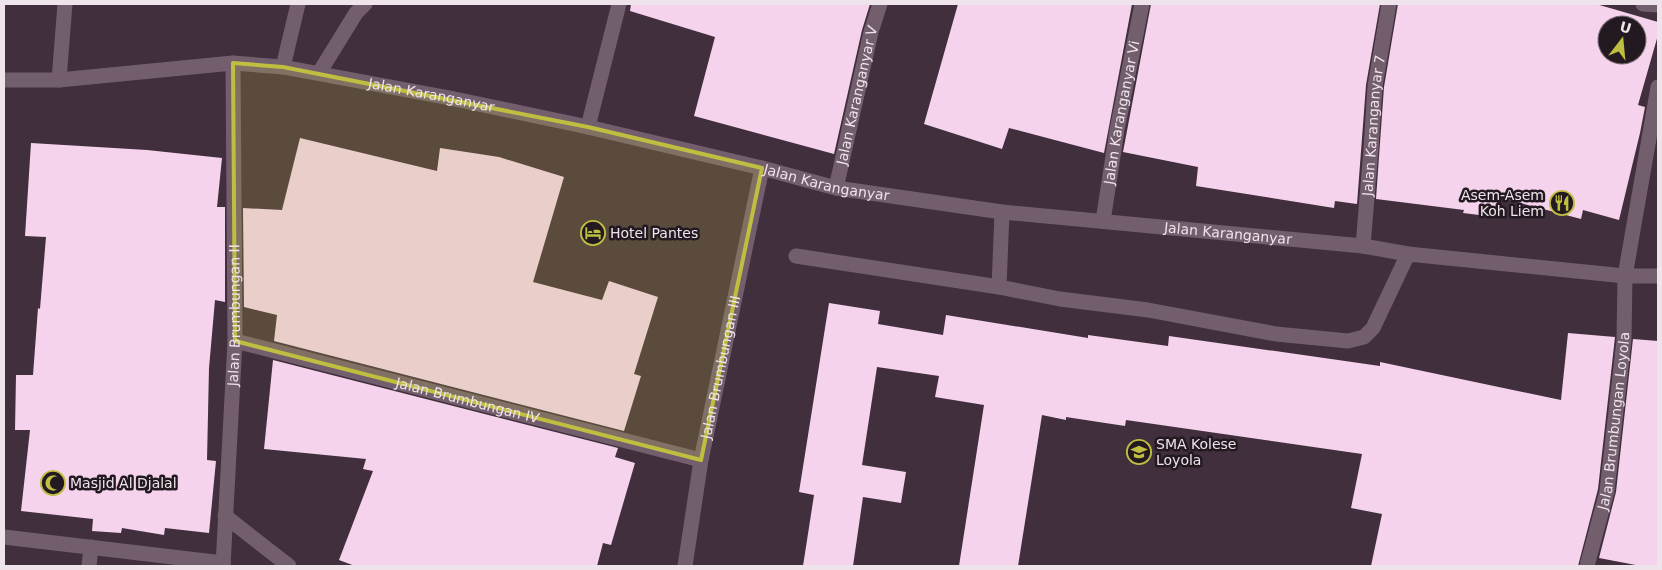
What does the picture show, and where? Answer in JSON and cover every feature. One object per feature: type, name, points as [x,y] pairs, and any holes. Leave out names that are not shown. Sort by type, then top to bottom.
[{"type":"street","points":[[60,80],[65,4]]},
{"type":"street","points":[[283,67],[298,4]]},
{"type":"street","points":[[319,74],[356,13],[365,4]]},
{"type":"street","points":[[588,127],[619,4]]},
{"type":"street","name":"Jalan Karanganyar V","points":[[836,188],[871,32],[880,4]]},
{"type":"street","name":"Jalan Karanganyar Vi","points":[[1103,221],[1117,130],[1142,4]]},
{"type":"street","name":"Jalan Karanganyar 7","points":[[1363,246],[1375,86],[1389,4]]},
{"type":"street","points":[[1642,4],[1658,5]]},
{"type":"street","name":"Jalan Karanganyar","points":[[4,80],[60,80],[233,63],[283,67],[450,98],[588,127],[762,168],[836,188],[1002,212],[1363,246],[1408,254],[1625,276],[1658,276]]},
{"type":"street","name":"Jalan Brumbungan II","points":[[223,564],[235,341],[233,63]]},
{"type":"street","name":"Jalan Brumbungan Loyola","points":[[1587,566],[1607,491],[1624,340],[1625,276],[1658,87]]},
{"type":"street","name":"Jalan Brumbungan III","points":[[685,566],[701,460],[762,168]]},
{"type":"street","points":[[999,287],[1002,212]]},
{"type":"street","points":[[796,256],[999,287],[1060,299],[1148,310],[1276,334],[1348,341],[1364,337],[1373,328],[1408,254]]},
{"type":"street","name":"Jalan Brumbungan IV","points":[[235,341],[701,460]]},
{"type":"street","points":[[225,516],[289,566]]},
{"type":"street","points":[[4,537],[223,564]]},
{"type":"street","points":[[89,566],[91,547]]},
{"type":"highlighted area","points":[[233,63],[283,67],[588,127],[762,168],[701,460],[235,341]]},
{"type":"building","points":[[631,4],[870,4],[862,30],[834,154],[694,116],[715,37],[630,11]]},
{"type":"building","points":[[958,4],[1132,4],[1104,153],[1009,128],[1002,149],[924,124]]},
{"type":"building","points":[[1151,4],[1380,4],[1366,85],[1357,204],[1335,201],[1334,208],[1196,186],[1198,167],[1123,152]]},
{"type":"building","points":[[1398,4],[1596,4],[1634,15],[1597,15],[1597,65],[1647,65],[1647,19],[1658,22],[1658,35],[1638,105],[1645,107],[1640,133],[1619,220],[1583,210],[1581,219],[1498,197],[1495,217],[1463,213],[1464,210],[1376,199],[1384,87]]},
{"type":"building","points":[[300,138],[437,171],[440,148],[499,157],[564,177],[533,282],[602,300],[609,281],[658,297],[634,374],[641,376],[624,431],[274,341],[277,315],[244,307],[243,208],[282,210]]},
{"type":"building","points":[[31,143],[147,150],[222,158],[217,207],[225,207],[225,302],[215,300],[209,368],[207,460],[216,461],[209,533],[165,528],[164,535],[122,528],[121,533],[92,531],[93,519],[21,511],[30,430],[15,430],[16,375],[33,375],[46,237],[25,236]]},
{"type":"building","points":[[829,303],[880,311],[878,324],[943,335],[946,315],[1088,338],[1088,335],[1168,346],[1169,336],[1380,366],[1380,362],[1561,400],[1568,333],[1615,337],[1598,489],[1578,566],[1371,566],[1382,514],[1351,508],[1362,454],[1126,420],[1125,426],[1066,417],[1066,420],[1042,415],[1018,566],[959,566],[984,405],[935,397],[939,376],[877,367],[862,465],[906,472],[901,503],[863,497],[853,566],[803,566],[814,495],[799,492]]},
{"type":"building","points":[[1633,339],[1658,341],[1658,566],[1641,566],[1599,558],[1616,492]]},
{"type":"building","points":[[273,360],[618,448],[615,457],[635,463],[611,545],[603,543],[597,566],[355,566],[339,560],[373,471],[363,469],[366,459],[264,449]]},
{"type":"place","name":"Asem-Asem Koh Liem","points":[[1562,203]]},
{"type":"place","name":"Hotel Pantes","points":[[593,233]]},
{"type":"place","name":"SMA Kolese Loyola","points":[[1139,452]]},
{"type":"place","name":"Masjid Al Djalal","points":[[53,483]]}]
